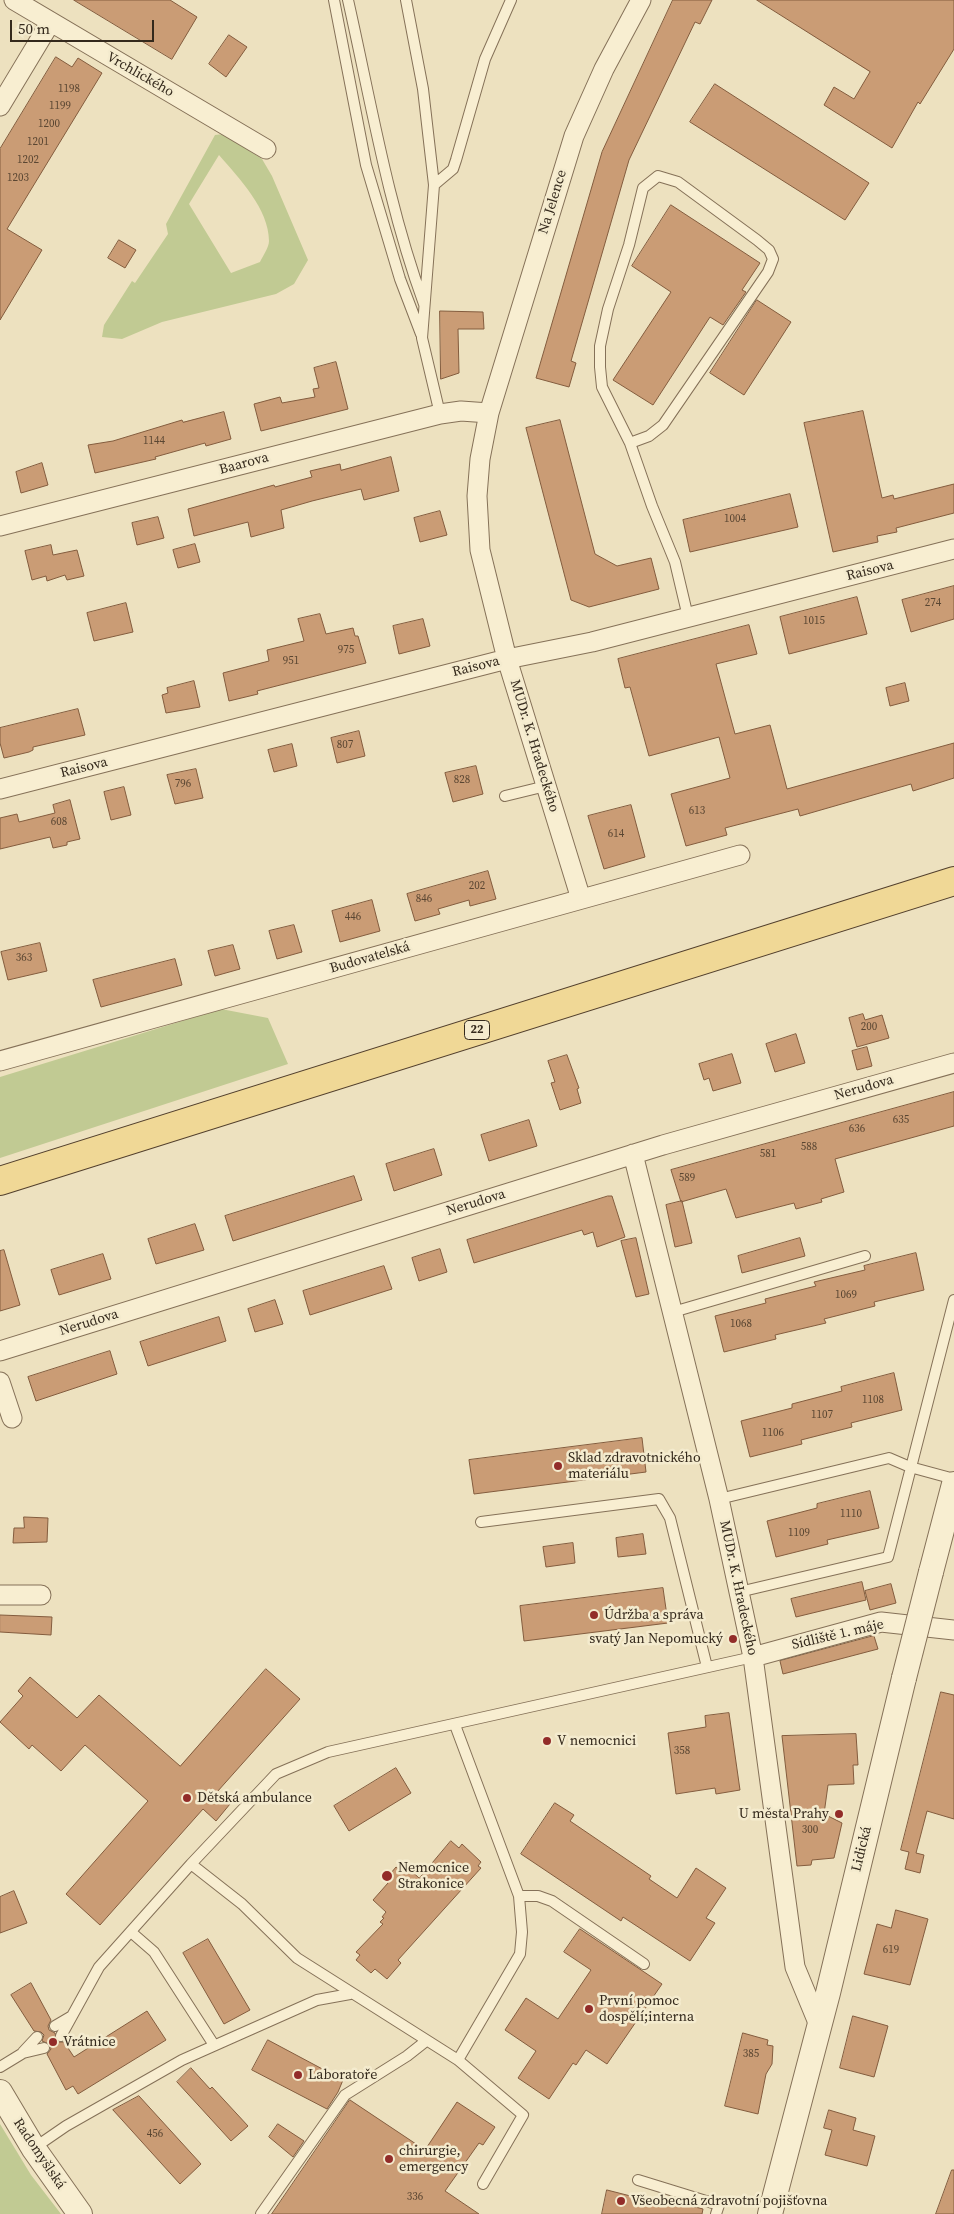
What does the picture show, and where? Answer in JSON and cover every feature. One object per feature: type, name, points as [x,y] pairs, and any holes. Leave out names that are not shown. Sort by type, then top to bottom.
[{"type":"main road","name":"22","points":[[0,1181],[954,881]]},
{"type":"street","name":"Vrchlického","points":[[14,0],[266,149]]},
{"type":"street","name":"Na Jelence","points":[[489,414],[574,136],[604,69],[641,0]]},
{"type":"street","points":[[0,106],[50,23]]},
{"type":"street","name":"Baarova","points":[[0,526],[440,414],[461,411],[489,414]]},
{"type":"street","name":"MUDr. K. Hradeckého","points":[[489,414],[480,459],[477,520],[480,550],[508,659],[581,899]]},
{"type":"street","name":"Raisova","points":[[0,789],[508,659],[592,642],[954,549]]},
{"type":"street","name":"Budovatelská","points":[[0,1061],[740,855]]},
{"type":"street","name":"Nerudova","points":[[0,1350],[633,1154],[954,1063]]},
{"type":"street","name":"MUDr. K. Hradeckého","points":[[633,1154],[718,1498],[753,1657],[795,1966],[819,2025]]},
{"type":"street","points":[[0,1382],[12,1418]]},
{"type":"street","name":"Lidická","points":[[770,2214],[954,1484]]},
{"type":"street","points":[[0,1595],[41,1596]]},
{"type":"street","name":"Sídliště 1. máje","points":[[753,1657],[881,1622],[954,1630]]},
{"type":"street","name":"Radomyšlská","points":[[0,2092],[34,2148],[80,2214]]},
{"type":"lane","points":[[334,0],[366,164],[400,279],[422,338],[440,414]]},
{"type":"lane","points":[[348,0],[380,152],[414,278],[425,307]]},
{"type":"lane","points":[[406,0],[423,89],[434,186],[422,338]]},
{"type":"lane","points":[[434,186],[453,169],[485,59],[511,0]]},
{"type":"lane","points":[[630,443],[649,436],[663,424],[768,272],[773,259],[769,250],[757,240],[678,182],[658,176],[643,188],[628,245],[608,308],[600,346],[602,386],[630,443],[652,506],[675,562],[688,617]]},
{"type":"lane","points":[[505,796],[546,786]]},
{"type":"lane","points":[[673,1312],[865,1256]]},
{"type":"lane","points":[[739,1592],[888,1557],[954,1300]]},
{"type":"lane","points":[[718,1498],[889,1458],[910,1467],[954,1479]]},
{"type":"lane","points":[[481,1522],[659,1499],[670,1518],[707,1667]]},
{"type":"lane","points":[[61,2036],[99,1967],[190,1864],[276,1774],[328,1752],[753,1657]]},
{"type":"lane","points":[[455,1725],[519,1896],[522,1932],[520,1954],[458,2060]]},
{"type":"lane","points":[[190,1864],[242,1904],[297,1958],[350,1994],[458,2060],[523,2115],[483,2184]]},
{"type":"lane","points":[[519,1896],[538,1896],[552,1901],[644,1964]]},
{"type":"lane","points":[[131,1932],[154,1952],[214,2045]]},
{"type":"lane","points":[[34,2148],[66,2126],[182,2060],[317,2000],[350,1994]]},
{"type":"lane","points":[[55,2026],[72,2016]]},
{"type":"lane","points":[[0,2067],[23,2053],[37,2037]]},
{"type":"lane","points":[[261,2214],[345,2095],[407,2056],[426,2041]]},
{"type":"lane","points":[[23,2053],[44,2048]]},
{"type":"lane","points":[[638,2180],[719,2205],[716,2214]]},
{"type":"green space","points":[[223,134],[262,159],[272,176],[308,260],[294,284],[276,294],[162,322],[122,339],[102,337],[104,325],[132,281],[135,283],[168,234],[166,224],[215,135]],"holes":[[[219,155],[252,195],[268,229],[269,241],[260,262],[231,273],[189,204]]]},
{"type":"green space","points":[[221,1009],[268,1018],[288,1064],[0,1158],[0,1077]]},
{"type":"green space","points":[[0,2124],[31,2175],[61,2214],[0,2214]]},
{"type":"building","points":[[74,0],[170,0],[197,17],[172,59]]},
{"type":"building","points":[[673,0],[712,0],[700,24],[695,22],[629,160],[571,361],[576,363],[569,387],[536,378],[602,152]]},
{"type":"building","points":[[757,0],[954,0],[954,49],[920,104],[918,102],[892,148],[824,105],[834,87],[854,99],[870,72]]},
{"type":"building","points":[[229,35],[247,47],[226,77],[209,64]]},
{"type":"building","points":[[56,57],[72,67],[78,58],[102,73],[7,229],[42,250],[0,320],[0,149]]},
{"type":"building","points":[[715,84],[869,183],[845,220],[690,122]]},
{"type":"building","points":[[671,205],[760,263],[742,290],[746,292],[723,325],[710,317],[653,405],[613,380],[671,292],[632,266]]},
{"type":"building","points":[[119,240],[136,250],[125,268],[108,258]]},
{"type":"building","points":[[757,300],[791,322],[744,395],[710,373]]},
{"type":"building","points":[[440,311],[483,312],[484,329],[458,329],[459,373],[441,379]]},
{"type":"building","points":[[336,362],[348,409],[261,431],[254,404],[280,397],[282,403],[315,397],[313,389],[319,388],[314,368]]},
{"type":"building","points":[[863,411],[882,498],[893,495],[894,499],[954,484],[954,513],[896,528],[897,532],[877,536],[878,542],[833,552],[804,423]]},
{"type":"building","points":[[224,412],[231,439],[206,446],[205,443],[155,457],[156,459],[95,473],[88,445],[113,441],[182,420],[183,422]]},
{"type":"building","points":[[560,420],[595,554],[617,566],[651,558],[659,589],[589,607],[571,600],[526,428]]},
{"type":"building","points":[[391,457],[399,491],[364,500],[361,489],[281,510],[284,528],[251,537],[248,522],[194,536],[188,509],[274,485],[275,487],[312,477],[310,471],[340,464],[341,470]]},
{"type":"building","points":[[42,463],[48,485],[21,493],[16,472]]},
{"type":"building","points":[[790,494],[798,527],[690,552],[683,520]]},
{"type":"building","points":[[440,511],[447,535],[420,542],[414,518]]},
{"type":"building","points":[[158,517],[164,538],[137,545],[132,523]]},
{"type":"building","points":[[195,544],[200,562],[178,568],[173,550]]},
{"type":"building","points":[[51,545],[53,555],[77,550],[84,576],[67,580],[65,575],[47,581],[46,576],[32,580],[25,551]]},
{"type":"building","points":[[954,586],[954,619],[911,632],[902,600]]},
{"type":"building","points":[[857,597],[867,634],[789,654],[780,617]]},
{"type":"building","points":[[126,603],[133,632],[94,641],[87,613]]},
{"type":"building","points":[[320,614],[326,634],[353,628],[355,636],[358,636],[366,663],[257,691],[258,694],[229,701],[223,673],[269,661],[267,650],[304,641],[298,619]]},
{"type":"building","points":[[423,619],[430,646],[399,654],[393,626]]},
{"type":"building","points":[[749,625],[757,654],[716,664],[735,734],[770,725],[787,789],[954,743],[954,778],[913,791],[911,784],[800,816],[798,809],[725,828],[727,835],[686,846],[671,794],[730,778],[719,737],[649,756],[630,687],[625,688],[618,659]]},
{"type":"building","points":[[194,681],[200,707],[166,713],[162,695],[168,693],[167,688]]},
{"type":"building","points":[[905,683],[909,701],[890,706],[886,688]]},
{"type":"building","points":[[78,709],[85,735],[33,747],[33,750],[29,752],[4,758],[0,743],[0,728]]},
{"type":"building","points":[[359,731],[365,756],[337,763],[331,738]]},
{"type":"building","points":[[292,744],[297,766],[274,772],[268,750]]},
{"type":"building","points":[[476,766],[483,794],[453,802],[445,773]]},
{"type":"building","points":[[196,769],[203,798],[175,804],[167,775]]},
{"type":"building","points":[[124,787],[131,815],[111,820],[104,792]]},
{"type":"building","points":[[70,800],[80,839],[67,842],[67,845],[53,848],[50,837],[0,849],[0,818],[17,814],[19,822],[55,813],[53,805]]},
{"type":"building","points":[[631,805],[645,857],[604,869],[588,816]]},
{"type":"building","points":[[488,871],[496,899],[470,906],[469,900],[438,909],[440,914],[415,921],[407,894]]},
{"type":"building","points":[[372,900],[380,931],[340,942],[332,911]]},
{"type":"building","points":[[294,925],[302,952],[277,959],[269,931]]},
{"type":"building","points":[[40,943],[47,971],[8,980],[1,952]]},
{"type":"building","points":[[233,945],[240,969],[215,976],[208,951]]},
{"type":"building","points":[[175,959],[182,985],[101,1007],[93,980]]},
{"type":"building","points":[[863,1014],[865,1020],[882,1015],[889,1038],[857,1047],[849,1018]]},
{"type":"building","points":[[796,1034],[805,1063],[775,1072],[766,1044]]},
{"type":"building","points":[[867,1047],[872,1066],[857,1070],[852,1051]]},
{"type":"building","points":[[732,1054],[741,1083],[713,1091],[709,1078],[704,1080],[699,1064]]},
{"type":"building","points":[[567,1055],[579,1088],[577,1089],[581,1103],[560,1110],[551,1083],[555,1082],[548,1061]]},
{"type":"building","points":[[954,1092],[954,1126],[835,1159],[844,1192],[821,1199],[822,1202],[796,1209],[794,1203],[736,1218],[726,1189],[681,1202],[671,1170]]},
{"type":"building","points":[[529,1120],[537,1146],[489,1161],[481,1135]]},
{"type":"building","points":[[434,1149],[442,1175],[394,1191],[386,1164]]},
{"type":"building","points":[[354,1176],[362,1200],[233,1241],[225,1216]]},
{"type":"building","points":[[612,1196],[625,1237],[597,1247],[593,1232],[584,1235],[582,1230],[474,1263],[467,1240]]},
{"type":"building","points":[[682,1201],[692,1243],[675,1247],[666,1205]]},
{"type":"building","points":[[195,1224],[204,1250],[156,1264],[148,1239]]},
{"type":"building","points":[[636,1238],[649,1294],[636,1297],[621,1241]]},
{"type":"building","points":[[800,1238],[805,1256],[742,1273],[738,1256]]},
{"type":"building","points":[[440,1249],[447,1272],[419,1281],[412,1258]]},
{"type":"building","points":[[4,1250],[20,1305],[0,1311],[0,1251]]},
{"type":"building","points":[[916,1253],[924,1290],[874,1302],[875,1306],[824,1319],[826,1323],[775,1335],[776,1339],[724,1352],[715,1316],[766,1303],[765,1299],[816,1286],[814,1282],[865,1270],[864,1266]]},
{"type":"building","points":[[103,1254],[111,1279],[59,1295],[51,1270]]},
{"type":"building","points":[[384,1266],[392,1289],[310,1315],[303,1291]]},
{"type":"building","points":[[275,1300],[283,1324],[255,1332],[248,1309]]},
{"type":"building","points":[[219,1317],[226,1341],[148,1366],[140,1342]]},
{"type":"building","points":[[110,1351],[117,1374],[36,1401],[28,1377]]},
{"type":"building","points":[[894,1373],[902,1410],[851,1423],[852,1427],[801,1440],[802,1444],[750,1457],[741,1421],[792,1408],[792,1404],[842,1391],[841,1387]]},
{"type":"building","name":"Sklad zdravotnického materiálu","points":[[642,1438],[646,1472],[474,1494],[469,1460]]},
{"type":"building","points":[[870,1491],[879,1528],[827,1540],[828,1544],[776,1557],[767,1521],[817,1508],[817,1504]]},
{"type":"building","points":[[24,1517],[48,1518],[47,1542],[13,1543],[14,1528],[24,1528]]},
{"type":"building","points":[[643,1534],[646,1554],[618,1557],[616,1538]]},
{"type":"building","points":[[573,1543],[575,1563],[546,1567],[543,1547]]},
{"type":"building","points":[[862,1582],[866,1600],[796,1617],[791,1599]]},
{"type":"building","points":[[891,1584],[896,1603],[870,1610],[865,1591]]},
{"type":"building","name":"Údržba a správa","points":[[663,1588],[668,1623],[524,1641],[520,1606]]},
{"type":"building","points":[[0,1615],[52,1617],[51,1635],[0,1632]]},
{"type":"building","points":[[874,1636],[878,1649],[783,1674],[780,1661]]},
{"type":"building","name":"Dětská ambulance","points":[[266,1669],[300,1699],[217,1792],[230,1804],[216,1821],[203,1809],[100,1925],[66,1894],[148,1801],[85,1745],[61,1771],[32,1745],[29,1749],[0,1722],[23,1696],[18,1691],[30,1677],[77,1718],[99,1695],[180,1766]]},
{"type":"building","points":[[941,1692],[954,1695],[954,1819],[927,1811],[916,1853],[924,1855],[920,1873],[905,1869],[909,1852],[901,1850]]},
{"type":"building","points":[[729,1713],[740,1790],[716,1794],[715,1788],[676,1794],[668,1733],[706,1727],[705,1716]]},
{"type":"building","points":[[856,1734],[858,1765],[853,1765],[854,1784],[828,1785],[824,1814],[842,1823],[834,1858],[812,1860],[811,1865],[797,1866],[782,1736]]},
{"type":"building","points":[[396,1768],[411,1793],[349,1831],[334,1806]]},
{"type":"building","points":[[555,1803],[574,1815],[570,1821],[651,1876],[649,1879],[677,1898],[696,1868],[726,1888],[706,1918],[715,1923],[690,1961],[623,1917],[621,1921],[521,1854]]},
{"type":"building","points":[[451,1841],[459,1848],[462,1844],[481,1862],[478,1866],[481,1868],[398,1960],[401,1963],[387,1979],[375,1969],[371,1973],[356,1960],[360,1955],[356,1952],[383,1924],[380,1922],[386,1912],[373,1900],[388,1883],[385,1880],[396,1867],[400,1870],[405,1865],[419,1878]]},
{"type":"building","points":[[14,1891],[27,1923],[0,1933],[0,1897]]},
{"type":"building","points":[[896,1910],[928,1919],[910,1985],[864,1974],[877,1924],[891,1928]]},
{"type":"building","name":"První pomoc dospělí;interna","points":[[580,1929],[662,1984],[607,2064],[586,2050],[576,2065],[573,2063],[549,2099],[518,2078],[536,2051],[505,2030],[526,1998],[558,2019],[591,1970],[564,1952]]},
{"type":"building","points":[[208,1939],[250,2010],[224,2024],[183,1953]]},
{"type":"building","points":[[31,1983],[51,2020],[48,2026],[49,2030],[55,2033],[57,2042],[64,2042],[74,2057],[147,2011],[166,2040],[78,2094],[73,2086],[66,2090],[47,2054],[51,2049],[49,2044],[42,2041],[44,2035],[41,2032],[34,2031],[11,1995]]},
{"type":"building","points":[[853,2016],[888,2026],[874,2077],[840,2068]]},
{"type":"building","points":[[743,2033],[768,2040],[767,2045],[773,2046],[772,2064],[766,2074],[758,2114],[725,2106]]},
{"type":"building","name":"Laboratoře","points":[[268,2040],[343,2080],[327,2109],[252,2070]]},
{"type":"building","points":[[191,2068],[210,2089],[212,2087],[248,2126],[231,2141],[177,2082]]},
{"type":"building","points":[[139,2096],[201,2164],[180,2184],[113,2110]]},
{"type":"building","name":"chirurgie, emergency","points":[[350,2100],[425,2150],[457,2102],[495,2127],[483,2145],[479,2143],[445,2191],[479,2214],[272,2214]]},
{"type":"building","points":[[829,2110],[856,2118],[853,2130],[875,2136],[867,2166],[825,2155],[832,2130],[824,2128]]},
{"type":"building","points":[[278,2124],[304,2141],[293,2157],[269,2137]]},
{"type":"building","points":[[952,2170],[954,2170],[954,2214],[936,2214]]},
{"type":"building","name":"Všeobecná zdravotní pojišťovna","points":[[607,2190],[654,2202],[656,2197],[703,2209],[702,2214],[602,2214]]},
{"type":"place","name":"Sklad zdravotnického materiálu","points":[[558,1466]]},
{"type":"place","name":"Údržba a správa","points":[[594,1615]]},
{"type":"place","name":"svatý Jan Nepomucký","points":[[733,1639]]},
{"type":"place","name":"V nemocnici","points":[[547,1741]]},
{"type":"place","name":"Dětská ambulance","points":[[187,1798]]},
{"type":"place","name":"U města Prahy","points":[[839,1814]]},
{"type":"place","name":"Nemocnice Strakonice","points":[[387,1876]]},
{"type":"place","name":"První pomoc dospělí;interna","points":[[589,2009]]},
{"type":"place","name":"Vrátnice","points":[[53,2042]]},
{"type":"place","name":"Laboratoře","points":[[298,2075]]},
{"type":"place","name":"chirurgie, emergency","points":[[389,2159]]},
{"type":"place","name":"Všeobecná zdravotní pojišťovna","points":[[621,2201]]}]
